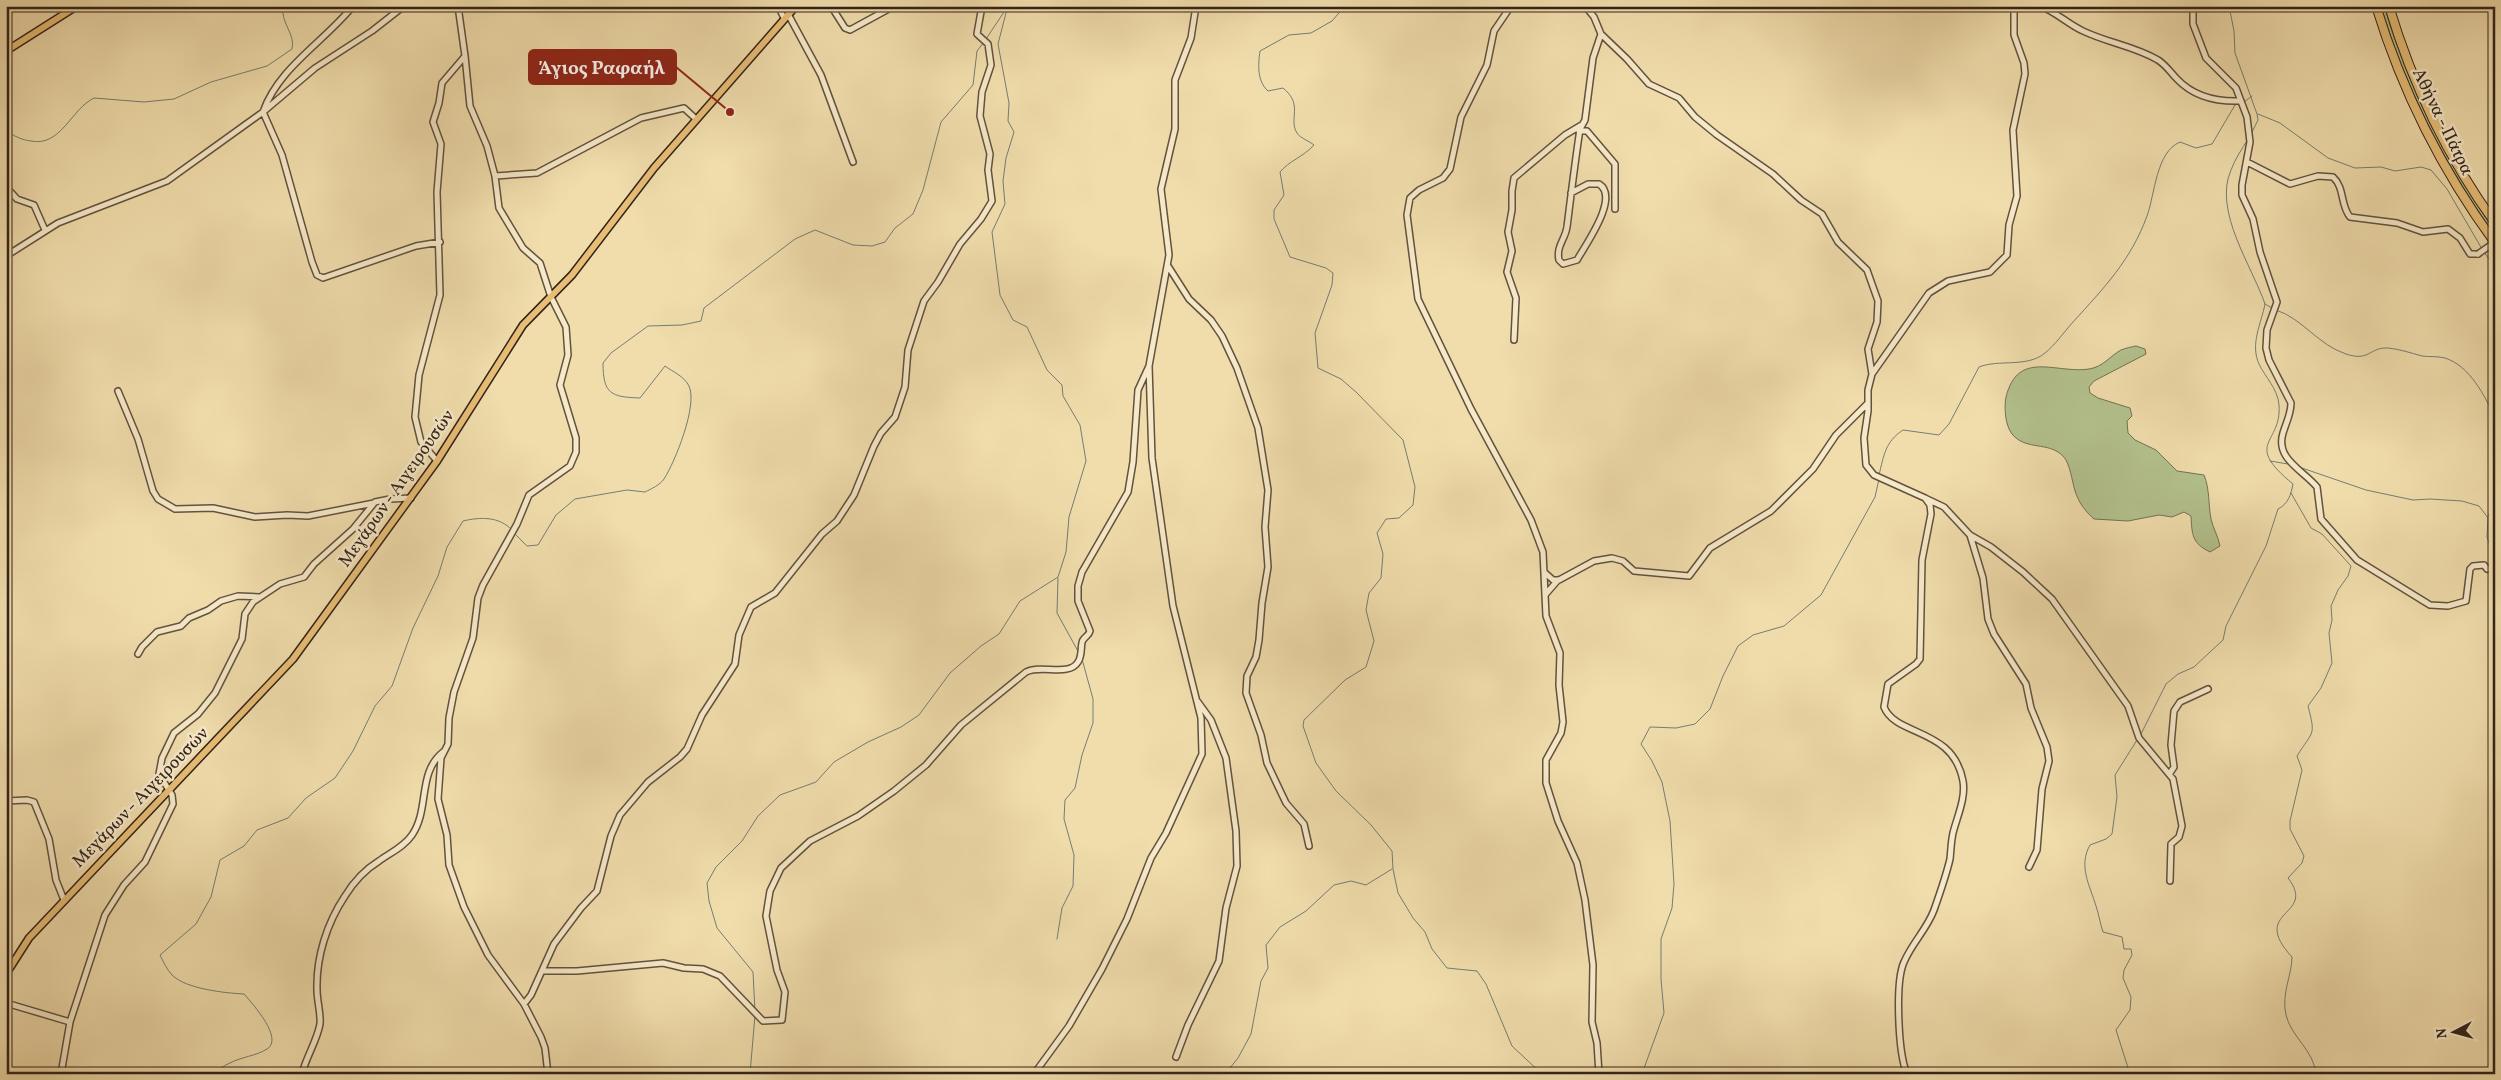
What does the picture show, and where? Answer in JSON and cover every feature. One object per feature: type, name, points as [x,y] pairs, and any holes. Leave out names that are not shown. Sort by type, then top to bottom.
[{"type":"highway","name":"Αθήνα - Πάτρα","points":[[2376,6],[2402,78],[2431,140],[2454,182],[2495,242]]},
{"type":"highway","name":"Αθήνα - Πάτρα","points":[[2388,6],[2413,73],[2442,136],[2464,176],[2495,223]]},
{"type":"main road","points":[[6,51],[77,6]]},
{"type":"main road","name":"Μεγάρων - Αιγειρουσών","points":[[6,974],[26,942],[64,900],[293,659],[437,461],[523,326],[586,259],[645,180],[796,6]]},
{"type":"street","points":[[353,6],[325,37],[284,75],[269,95],[263,112],[279,144],[312,262],[319,277],[336,274],[416,246],[440,242]]},
{"type":"street","points":[[6,256],[45,230],[89,210],[159,185],[263,112],[316,68],[372,31],[404,6]]},
{"type":"street","points":[[302,1074],[319,1027],[318,968],[329,924],[353,886],[375,863],[404,844],[412,835],[419,820],[428,770],[436,757],[448,744],[449,718],[454,692],[473,638],[478,598],[487,576],[517,524],[529,495],[570,466],[576,456],[576,438],[560,385],[568,355],[567,333],[551,296],[540,263],[523,248],[499,208],[495,176],[487,146],[470,106],[458,6]]},
{"type":"street","points":[[778,6],[786,16],[821,75],[853,162]]},
{"type":"street","points":[[831,6],[845,28],[850,30],[894,6]]},
{"type":"street","points":[[524,1004],[532,995],[562,932],[599,887],[608,844],[620,815],[648,782],[680,757],[687,749],[698,722],[735,664],[739,635],[751,607],[775,593],[822,534],[837,521],[854,495],[874,446],[898,410],[905,387],[908,350],[924,301],[938,282],[960,244],[981,219],[992,201],[988,170],[990,154],[980,116],[982,92],[991,65],[988,44],[977,34],[982,6]]},
{"type":"street","points":[[1034,1074],[1069,1026],[1125,924],[1151,858],[1162,840],[1198,765],[1203,741],[1198,702],[1173,606],[1152,458],[1149,366],[1168,265],[1169,238],[1161,189],[1175,129],[1176,80],[1190,38],[1196,6]]},
{"type":"street","points":[[1511,6],[1494,31],[1487,65],[1461,116],[1450,169],[1443,178],[1410,198],[1407,208],[1418,299],[1471,409],[1531,520],[1542,547],[1547,621],[1560,653],[1559,685],[1563,722],[1560,733],[1546,760],[1546,783],[1558,821],[1577,863],[1585,900],[1594,974],[1592,1022],[1598,1043],[1599,1074]]},
{"type":"street","points":[[1585,6],[1598,24],[1601,34],[1650,85],[1679,98],[1695,117],[1717,135],[1773,174],[1801,200],[1825,218],[1838,242],[1867,270],[1876,291],[1878,316],[1868,349],[1872,374]]},
{"type":"street","points":[[2014,6],[2014,35],[2024,63],[2025,74],[2013,130],[2017,196],[2009,226],[2007,255],[1990,272],[1948,281],[1929,292],[1872,374],[1868,385],[1864,438],[1868,468],[1874,475],[1944,507],[1970,535],[1991,547],[2023,572],[2056,604],[2128,706],[2139,738],[2170,773],[2173,779],[2182,826],[2179,837],[2171,844],[2170,881]]},
{"type":"street","points":[[2040,6],[2055,12],[2085,32],[2125,44],[2159,61],[2181,83],[2201,95],[2217,101],[2240,100]]},
{"type":"street","points":[[2193,6],[2193,24],[2206,58],[2236,88],[2247,117],[2250,136],[2242,195],[2253,219],[2260,252],[2277,302],[2267,330],[2266,348],[2269,360],[2291,403],[2281,446],[2291,464],[2317,487],[2318,507],[2323,521],[2357,560],[2434,606],[2455,606],[2466,601],[2470,569],[2478,565],[2484,565],[2487,569]]},
{"type":"street","points":[[1571,193],[1588,184],[1599,184],[1606,190],[1607,199],[1596,227],[1577,260],[1563,264],[1559,260],[1558,248],[1565,234],[1580,129],[1586,115],[1593,58],[1601,34]]},
{"type":"street","points":[[437,461],[418,436],[415,407],[419,375],[439,304],[440,242],[437,192],[441,144],[433,118],[439,103],[442,83],[465,56]]},
{"type":"street","points":[[495,176],[536,173],[645,116],[672,113],[684,108],[696,119]]},
{"type":"street","points":[[1514,340],[1516,298],[1508,272],[1512,251],[1508,232],[1512,210],[1514,178],[1566,135],[1580,129],[1587,132],[1615,164],[1615,209]]},
{"type":"street","points":[[2247,162],[2290,184],[2312,176],[2323,175],[2333,177],[2340,186],[2345,209],[2350,217],[2397,223],[2423,232],[2448,229],[2460,238],[2470,254],[2478,254],[2495,242]]},
{"type":"street","points":[[6,187],[17,199],[34,204],[45,230]]},
{"type":"street","points":[[1168,265],[1189,300],[1211,320],[1222,336],[1237,368],[1260,435],[1268,490],[1265,527],[1268,567],[1262,603],[1259,640],[1256,657],[1247,676],[1246,693],[1267,763],[1286,803],[1304,824],[1309,846]]},
{"type":"street","points":[[542,971],[577,971],[663,963],[684,968],[703,968],[720,976],[763,1021],[782,1020],[785,992],[777,970],[766,916],[770,890],[781,868],[810,841],[858,816],[894,791],[926,764],[961,725],[1026,672],[1036,669],[1069,669],[1078,664],[1083,652],[1083,640],[1090,631],[1078,601],[1080,579],[1128,492],[1133,462],[1138,390],[1149,366]]},
{"type":"street","points":[[118,391],[138,439],[153,491],[158,499],[175,510],[213,508],[255,517],[287,514],[308,516],[390,499],[411,498]]},
{"type":"street","points":[[1545,595],[1559,580],[1594,561],[1612,558],[1623,561],[1634,571],[1689,576],[1713,546],[1771,511],[1814,469],[1836,435],[1868,403]]},
{"type":"street","points":[[1907,1074],[1903,1060],[1898,979],[1908,954],[1934,910],[1950,858],[1963,794],[1959,770],[1947,749],[1934,739],[1892,718],[1884,707],[1888,684],[1916,664],[1920,656],[1922,560],[1931,514],[1930,505],[1925,498]]},
{"type":"street","points":[[61,1074],[70,1022],[103,920],[124,885],[145,862],[173,804],[169,790],[159,774],[162,758],[174,733],[198,714],[215,693],[242,639],[247,610],[259,597],[280,584],[304,578],[314,564],[353,529],[374,503]]},
{"type":"street","points":[[1970,535],[1983,578],[1988,618],[1994,634],[2026,684],[2031,708],[2048,755],[2042,789],[2037,850],[2029,866]]},
{"type":"street","points":[[1543,572],[1553,580],[1559,580]]},
{"type":"street","points":[[138,654],[142,647],[157,632],[181,626],[189,618],[208,610],[221,601],[238,596],[259,597]]},
{"type":"street","points":[[2170,773],[2174,767],[2171,745],[2174,711],[2180,702],[2208,689]]},
{"type":"street","points":[[1176,1057],[1188,1026],[1219,961],[1226,908],[1238,866],[1236,831],[1226,758],[1211,720],[1198,702]]},
{"type":"street","points":[[443,751],[438,799],[447,835],[450,869],[464,907],[488,955],[524,1004],[544,1044],[548,1074]]},
{"type":"street","points":[[6,801],[27,800],[34,802],[49,839],[56,880],[64,900]]},
{"type":"street","points":[[6,1003],[70,1022]]},
{"type":"green space","points":[[2381,6],[2384,6],[2405,66],[2430,123],[2477,205],[2495,231],[2495,235],[2460,181],[2429,125],[2402,67]]},
{"type":"green space","points":[[2136,346],[2145,349],[2146,354],[2094,381],[2089,387],[2090,393],[2098,398],[2130,408],[2132,416],[2127,421],[2128,433],[2135,440],[2156,450],[2177,471],[2204,475],[2211,519],[2220,546],[2210,552],[2196,542],[2191,516],[2184,512],[2172,517],[2159,515],[2128,521],[2094,519],[2078,499],[2069,468],[2063,456],[2057,451],[2018,439],[2012,434],[2006,421],[2006,397],[2012,382],[2019,373],[2029,368],[2040,367],[2076,370],[2094,368],[2121,350]]},
{"type":"waterway","points":[[6,130],[21,139],[41,141],[58,133],[86,103],[94,98],[144,102],[174,99],[211,82],[267,66],[292,49],[292,38],[284,18],[283,6]]},
{"type":"waterway","points":[[986,39],[1008,6]]},
{"type":"waterway","points":[[1345,6],[1332,21],[1311,33],[1289,35],[1260,51],[1260,78],[1264,87],[1268,91],[1283,88],[1289,94],[1293,100],[1294,122],[1297,133],[1314,145],[1280,172],[1284,195],[1274,210],[1274,219],[1290,257],[1326,268],[1333,273],[1332,285],[1315,333],[1318,368],[1341,379],[1403,440],[1415,487],[1413,505],[1399,518],[1386,519],[1377,533],[1383,554],[1381,578],[1369,593],[1366,610],[1374,641],[1366,667],[1345,680],[1304,720],[1303,726],[1316,763],[1336,791],[1371,825],[1392,851],[1393,869],[1398,893],[1413,918],[1425,932],[1432,949],[1447,968],[1477,971],[1486,984],[1512,1046],[1542,1074]]},
{"type":"waterway","points":[[2229,6],[2234,31],[2235,53],[2257,114],[2258,120],[2251,134]]},
{"type":"waterway","points":[[755,1011],[753,972],[717,928],[709,901],[707,883],[716,867],[742,841],[758,816],[780,795],[816,782],[834,762],[868,742],[901,727],[919,715],[950,673],[981,646],[999,634],[1020,601],[1058,577],[1066,552],[1069,517],[1086,461],[1080,425],[1063,396],[1062,385],[1047,370],[1027,327],[1013,320],[1000,295],[992,232],[1005,204],[1003,181],[1006,158],[1014,132],[1008,121],[1009,103],[998,44],[1007,9]]},
{"type":"waterway","points":[[514,533],[527,546],[538,545],[556,515],[575,499],[627,490],[645,492],[662,481],[674,460],[688,419],[691,395],[689,386],[681,377],[665,366],[640,398],[616,395],[607,387],[603,373],[603,363],[611,353],[648,326],[682,325],[701,321],[704,308],[795,239],[815,230],[853,245],[872,246],[885,242],[895,228],[913,214],[923,190],[941,122],[973,85],[977,51],[984,42]]},
{"type":"waterway","points":[[2244,102],[2252,96]]},
{"type":"waterway","points":[[1879,475],[1889,444],[1903,430],[1939,435],[1949,424],[1979,367],[2038,358],[2052,346],[2106,285],[2125,260],[2147,216],[2161,164],[2172,147],[2180,142],[2196,148],[2212,144],[2235,105],[2240,103]]},
{"type":"waterway","points":[[2258,114],[2280,123],[2328,158],[2355,168],[2381,167],[2395,171],[2421,167],[2431,170],[2447,189],[2482,249]]},
{"type":"waterway","points":[[2141,734],[2166,684],[2178,674],[2194,667],[2223,640],[2226,626],[2266,546],[2278,509],[2288,499],[2293,484],[2270,460],[2267,451],[2278,418],[2279,405],[2271,383],[2259,364],[2257,357],[2257,334],[2265,304],[2236,238],[2227,203],[2227,186],[2231,170],[2248,139]]},
{"type":"waterway","points":[[2484,252],[2495,268]]},
{"type":"waterway","points":[[2265,304],[2272,308]]},
{"type":"waterway","points":[[2276,310],[2294,319],[2327,344],[2346,354],[2360,356],[2382,348],[2388,348],[2422,356],[2445,358],[2454,362],[2469,374],[2475,382],[2495,417]]},
{"type":"waterway","points":[[2270,461],[2288,464]]},
{"type":"waterway","points":[[2299,467],[2366,490],[2413,500],[2462,501],[2479,506],[2488,518],[2487,537],[2492,552],[2495,554]]},
{"type":"waterway","points":[[1642,1074],[1664,1013],[1661,979],[1661,939],[1672,908],[1674,884],[1670,821],[1662,782],[1641,744],[1650,727],[1676,728],[1695,724],[1710,709],[1723,676],[1738,646],[1753,635],[1784,626],[1821,595],[1875,497],[1879,479]]},
{"type":"waterway","points":[[2291,493],[2311,528],[2322,534],[2351,566],[2348,576],[2338,590],[2331,606],[2332,620],[2329,633],[2332,663],[2321,688],[2308,706],[2312,733],[2297,756],[2302,770],[2290,821],[2290,829],[2304,856],[2302,863],[2288,878],[2295,891],[2295,900],[2279,921],[2277,930],[2280,941],[2292,957],[2285,1000],[2286,1015],[2311,1058],[2316,1074]]},
{"type":"waterway","points":[[2488,517],[2495,494]]},
{"type":"waterway","points":[[214,1074],[228,1064],[267,1049],[271,1044],[272,1038],[270,1030],[260,1013],[244,994],[217,991],[186,984],[172,975],[160,955],[196,924],[211,897],[220,860],[244,846],[257,830],[288,818],[306,798],[335,778],[353,751],[375,706],[392,686],[413,628],[438,576],[447,547],[463,521],[476,519],[495,520],[507,525],[512,530]]},
{"type":"waterway","points":[[1058,578],[1057,613],[1079,653]]},
{"type":"waterway","points":[[1057,939],[1062,908],[1073,886],[1074,855],[1064,819],[1065,800],[1075,788],[1082,755],[1093,723],[1093,699],[1082,659]]},
{"type":"waterway","points":[[2130,1074],[2116,1030],[2130,1010],[2131,997],[2123,978],[2124,970],[2132,955],[2131,949],[2124,949],[2122,937],[2103,932],[2086,876],[2085,861],[2090,845],[2106,839],[2112,834],[2117,797],[2115,775],[2137,740]]},
{"type":"waterway","points":[[1225,1074],[1238,1058],[1251,1034],[1261,981],[1268,968],[1266,945],[1280,927],[1306,911],[1334,885],[1351,881],[1366,885],[1392,869]]},
{"type":"waterway","points":[[750,1074],[755,1015]]},
{"type":"place","name":"Άγιος Ραφαήλ","points":[[730,112]]}]
